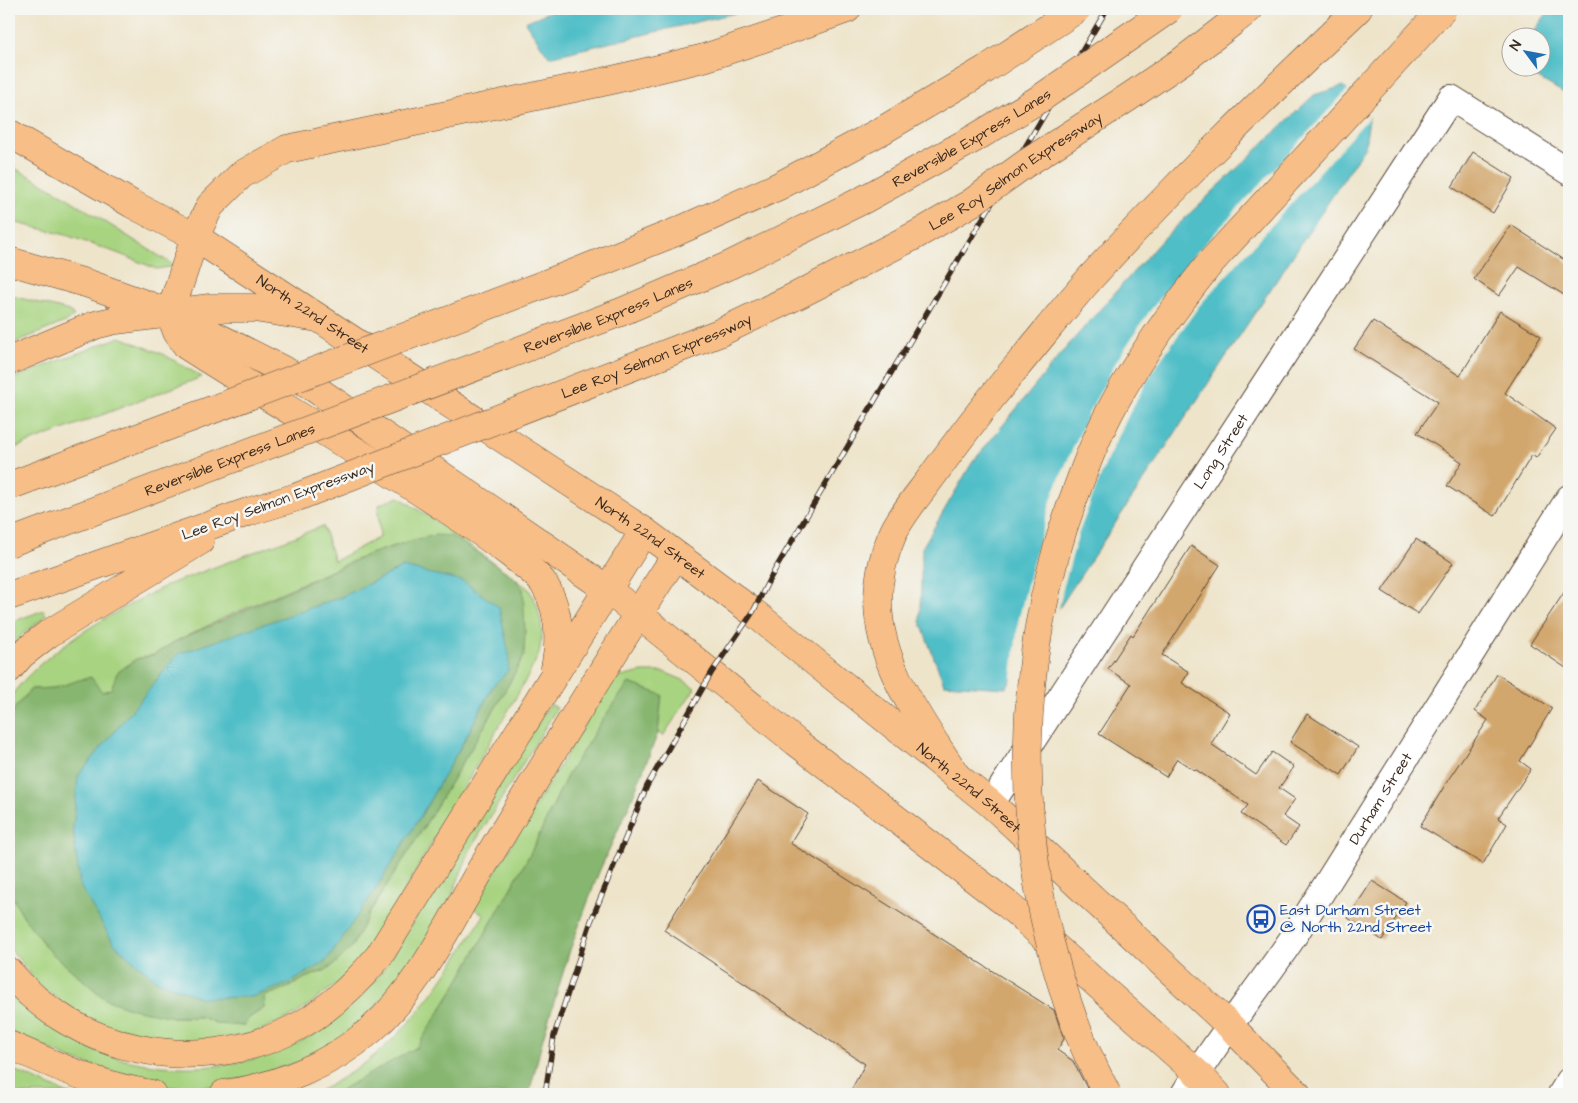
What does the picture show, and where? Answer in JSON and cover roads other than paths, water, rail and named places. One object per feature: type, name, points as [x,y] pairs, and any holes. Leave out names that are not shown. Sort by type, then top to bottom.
[{"type":"main road","points":[[553,677],[557,657],[558,621],[553,600],[543,582],[474,526],[187,346],[177,332],[170,313],[195,237],[210,206],[241,175],[287,149],[612,80],[704,58],[847,9]]},
{"type":"main road","points":[[9,486],[574,274],[676,232],[779,186],[892,125],[986,69],[1077,9]]},
{"type":"main road","name":"Reversible Express Lanes","points":[[9,543],[621,312],[730,265],[862,200],[975,138],[1041,98],[1169,9]]},
{"type":"main road","points":[[957,777],[898,681],[884,647],[878,608],[880,576],[886,550],[894,530],[977,414],[1093,275],[1225,136],[1358,9]]},
{"type":"main road","points":[[1107,1094],[1088,1055],[1068,1006],[1046,931],[1034,863],[1027,780],[1028,705],[1033,658],[1045,593],[1065,520],[1096,440],[1115,402],[1158,332],[1181,300],[1211,262],[1443,9]]},
{"type":"main road","name":"Lee Roy Selmon Expressway","points":[[9,596],[248,512],[297,497],[719,332],[798,295],[916,235],[971,203],[1025,164],[1137,92],[1242,15]]},
{"type":"main road","name":"North 22nd Street","points":[[9,133],[132,204],[195,237],[644,531],[754,612],[991,804],[1230,1026],[1297,1094]]},
{"type":"main road","points":[[9,261],[89,284],[170,313],[301,379],[608,589],[796,742],[1007,904],[1190,1083],[1217,1094]]},
{"type":"main road","points":[[9,361],[95,325],[116,320],[210,308],[254,308],[318,318]]},
{"type":"main road","points":[[9,669],[21,655],[48,634],[248,512]]},
{"type":"main road","points":[[9,972],[24,989],[59,1016],[100,1038],[140,1050],[184,1053],[229,1050],[250,1046],[290,1030],[324,1010],[348,990],[378,956],[644,531]]},
{"type":"main road","points":[[224,1094],[250,1091],[268,1086],[331,1058],[370,1030],[403,996],[418,976],[487,859],[638,613],[676,555]]},
{"type":"main road","points":[[9,1045],[105,1085],[152,1094]]},
{"type":"street","name":"Long Street","points":[[991,804],[1451,98],[1569,172]]},
{"type":"street","name":"Durham Street","points":[[1190,1083],[1292,938],[1569,498]]},
{"type":"street","points":[[1561,1094],[1569,1081]]},
{"type":"water","points":[[556,9],[752,9],[549,57],[525,22]]},
{"type":"water","points":[[1550,9],[1569,9],[1569,96],[1538,78],[1550,78],[1550,28],[1536,28]]},
{"type":"water","points":[[1343,86],[1370,111],[1365,147],[1006,688],[944,684],[920,621],[922,548],[972,463],[1065,349],[1160,242],[1314,95]]},
{"type":"water","points":[[403,567],[463,581],[499,607],[509,654],[508,671],[493,686],[420,817],[373,893],[326,961],[290,983],[252,997],[202,998],[157,981],[114,944],[80,886],[73,829],[78,776],[178,654],[341,597]]},
{"type":"railway","points":[[545,1094],[554,1036],[591,921],[647,786],[712,672],[753,612],[769,580],[1107,9]]},
{"type":"place","name":"East Durham Street @ North 22nd Street","points":[[1261,919]]}]
